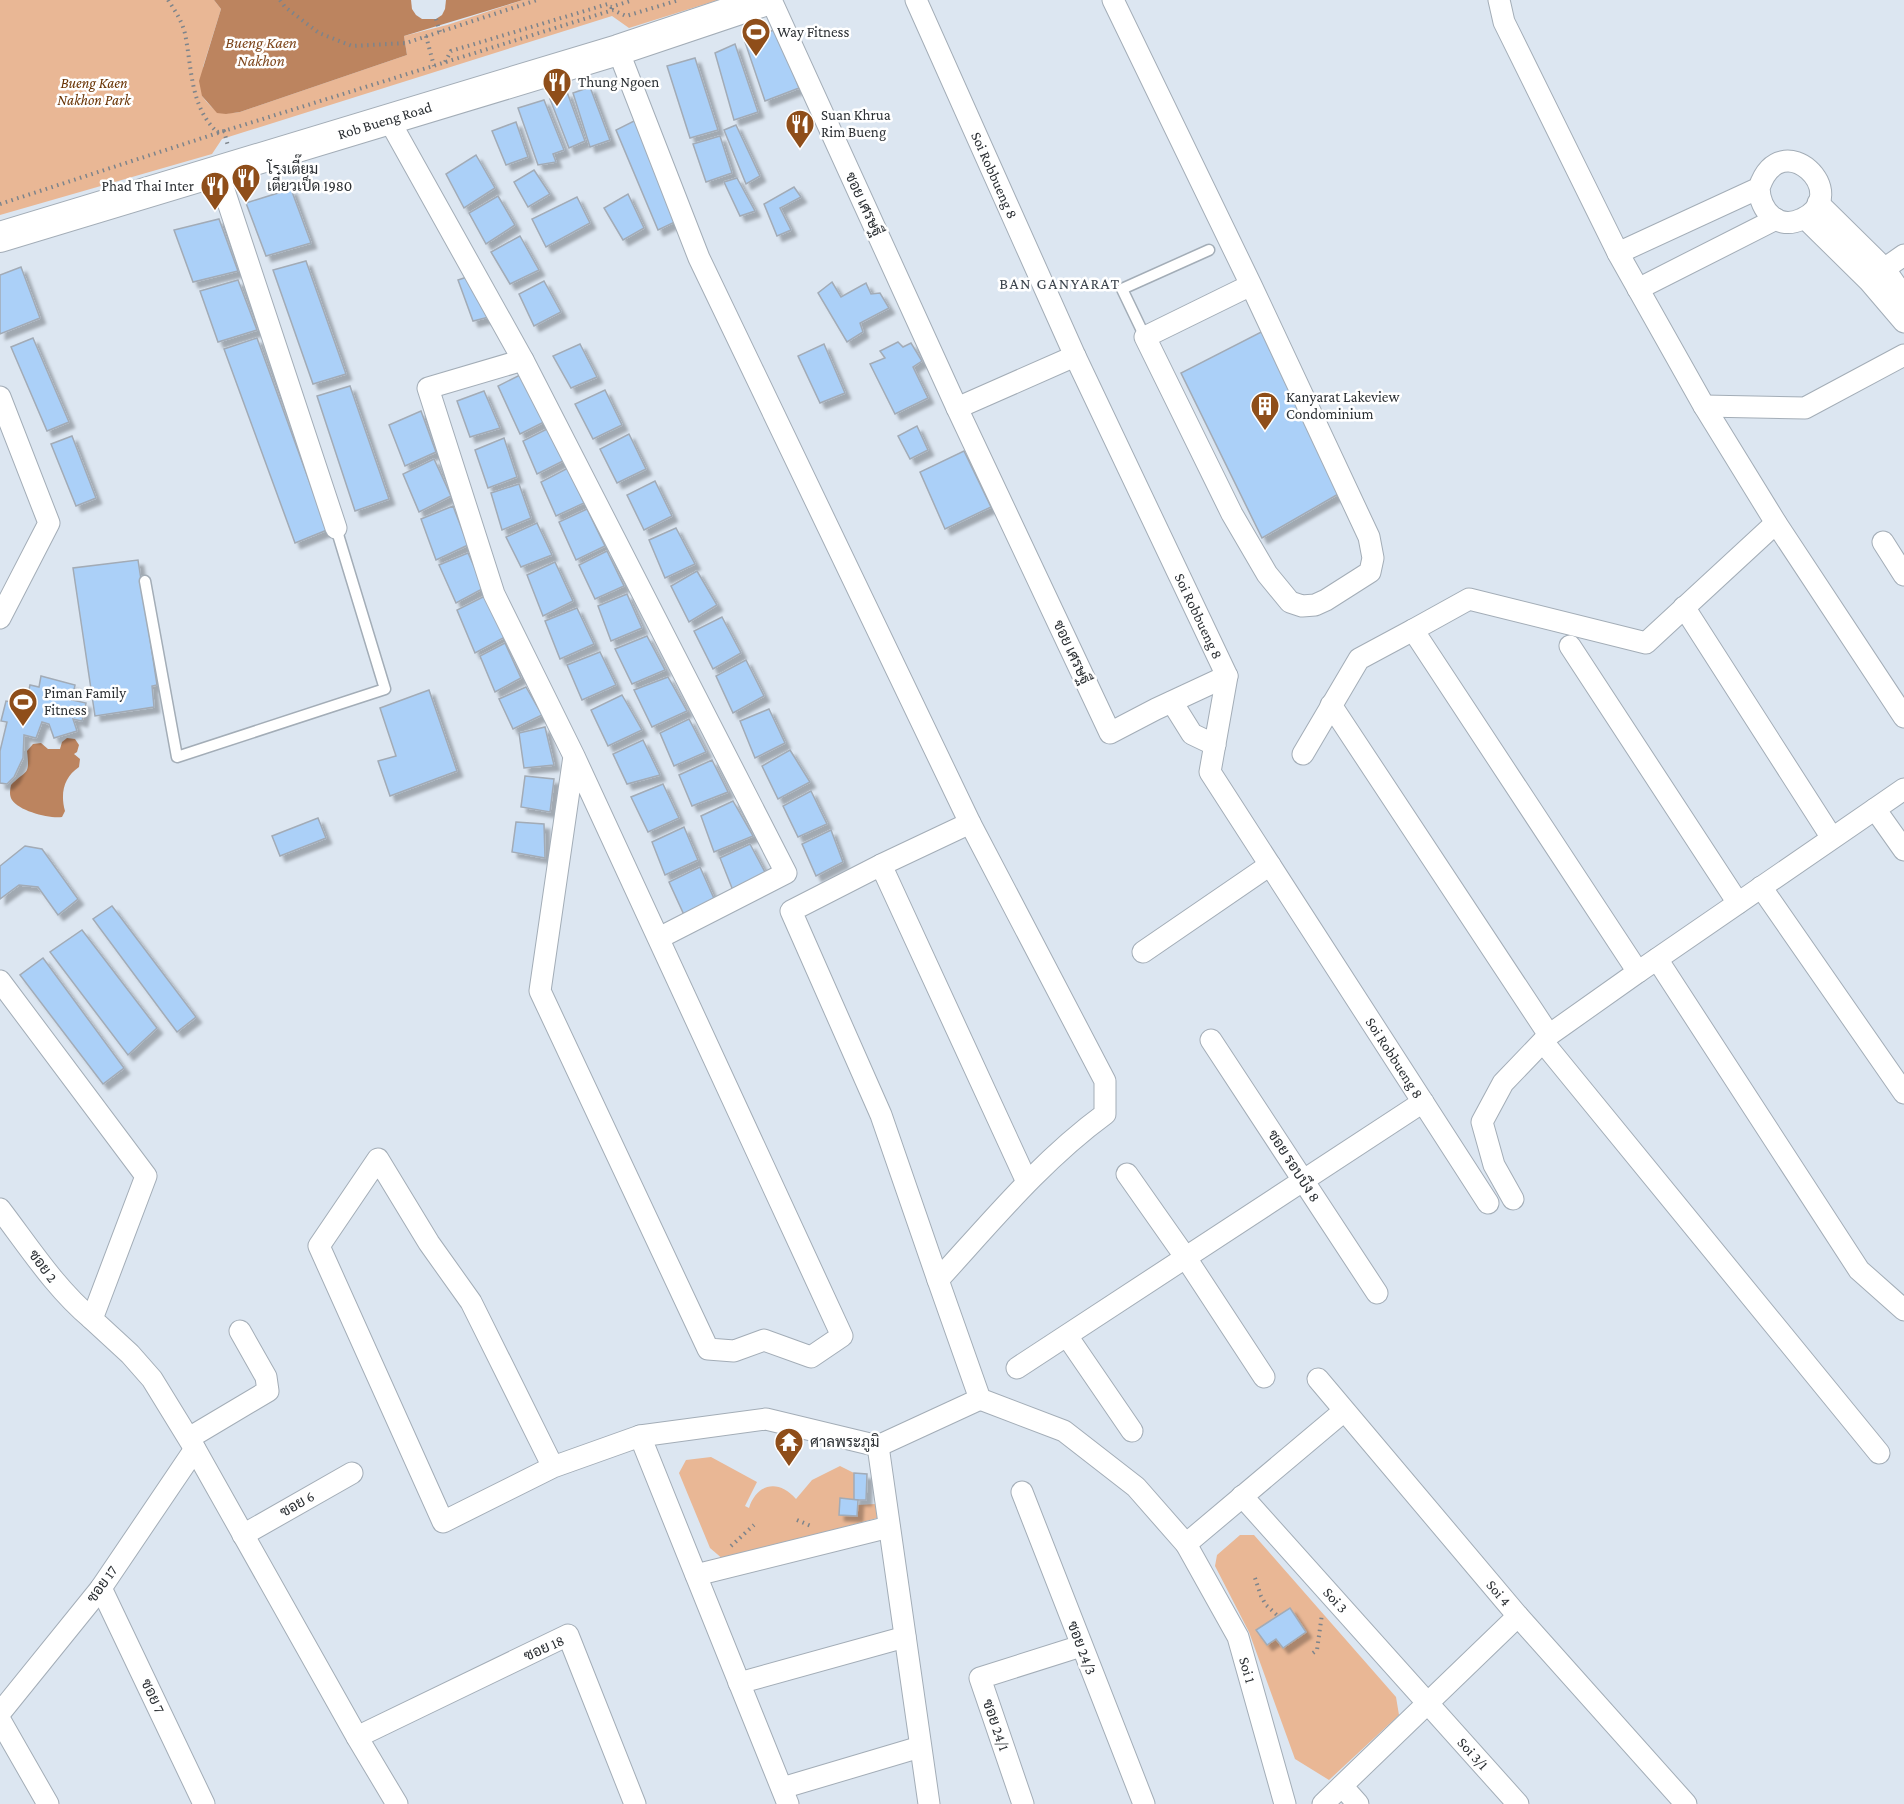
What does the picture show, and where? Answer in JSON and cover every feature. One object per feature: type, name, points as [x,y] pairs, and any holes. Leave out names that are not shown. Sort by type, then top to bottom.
[{"type":"street","name":"Rob Bueng Road","points":[[0,237],[618,50],[769,0]]},
{"type":"street","name":"ซอย เศรษฐี","points":[[769,0],[1110,733],[1172,702]]},
{"type":"street","name":"Soi Robbueng 8","points":[[916,0],[1075,356],[1227,676],[1210,772],[1488,1203]]},
{"type":"street","points":[[1113,0],[1251,285],[1372,547],[1373,558],[1370,572],[1315,605],[1302,606],[1290,602],[1267,574],[1232,514],[1145,337],[1251,285]]},
{"type":"street","points":[[1499,0],[1504,22],[1618,253],[1704,406],[1776,523],[1904,717]]},
{"type":"street","points":[[618,50],[699,258],[970,823],[1105,1081],[1105,1114],[1027,1182],[938,1280]]},
{"type":"street","points":[[389,120],[523,360],[786,873],[659,938]]},
{"type":"street","points":[[1797,162],[1814,174],[1819,183],[1820,193],[1812,211],[1796,222],[1786,222],[1776,219],[1762,206],[1759,188],[1762,178],[1777,164],[1797,162]]},
{"type":"street","points":[[218,172],[336,528]]},
{"type":"street","points":[[1618,253],[1759,188]]},
{"type":"street","points":[[1812,211],[1904,297]]},
{"type":"street","points":[[1638,289],[1776,219]]},
{"type":"street","points":[[1877,274],[1904,255]]},
{"type":"street","points":[[1877,274],[1904,322]]},
{"type":"street","points":[[1704,406],[1805,408],[1904,355]]},
{"type":"street","points":[[957,408],[1075,356]]},
{"type":"street","points":[[523,360],[428,388],[494,594],[574,756],[842,1336],[811,1358],[764,1340],[734,1351],[708,1349],[540,991],[574,756]]},
{"type":"street","points":[[0,397],[49,523],[0,618]]},
{"type":"street","points":[[1303,754],[1359,659],[1469,599],[1646,643],[1776,523]]},
{"type":"street","points":[[1883,542],[1904,575]]},
{"type":"street","points":[[1684,607],[1832,838]]},
{"type":"street","points":[[1413,630],[1638,972]]},
{"type":"street","points":[[1570,646],[1738,903]]},
{"type":"street","points":[[1215,745],[1192,735],[1172,702],[1227,676]]},
{"type":"street","points":[[1331,705],[1546,1038],[1879,1453]]},
{"type":"street","points":[[1513,1199],[1494,1166],[1482,1122],[1503,1083],[1546,1038],[1904,789]]},
{"type":"street","points":[[1875,809],[1904,850]]},
{"type":"street","points":[[554,1467],[471,1302],[429,1243],[378,1159],[319,1246],[443,1522],[554,1467],[640,1436],[766,1419],[878,1446],[980,1399],[881,1115],[791,911],[880,865],[970,823]]},
{"type":"street","points":[[880,865],[1027,1182]]},
{"type":"street","points":[[1143,952],[1270,865]]},
{"type":"street","points":[[1761,887],[1904,1093]]},
{"type":"street","points":[[1657,959],[1859,1270],[1904,1310]]},
{"type":"street","points":[[0,981],[146,1176],[92,1319]]},
{"type":"street","name":"ซอย รอบบึง 8","points":[[1211,1040],[1377,1293]]},
{"type":"street","points":[[1017,1368],[1423,1102]]},
{"type":"street","points":[[1127,1174],[1186,1258],[1264,1377]]},
{"type":"street","name":"ซอย 2","points":[[0,1209],[60,1288],[77,1307],[130,1354],[152,1379],[192,1444],[397,1804]]},
{"type":"street","points":[[192,1444],[268,1391],[266,1377],[240,1331]]},
{"type":"street","points":[[1067,1336],[1132,1431]]},
{"type":"street","name":"Soi 4","points":[[1318,1379],[1518,1616],[1686,1804]]},
{"type":"street","name":"Soi 1","points":[[980,1399],[1064,1431],[1136,1487],[1186,1545],[1238,1637],[1285,1804]]},
{"type":"street","points":[[1186,1545],[1344,1411]]},
{"type":"street","points":[[640,1436],[785,1796],[920,1748]]},
{"type":"street","name":"ซอย 17","points":[[0,1713],[101,1588],[192,1444]]},
{"type":"street","points":[[878,1446],[929,1804]]},
{"type":"street","name":"ซอย 6","points":[[243,1535],[352,1473]]},
{"type":"street","name":"ซอย 24/3","points":[[1022,1492],[1144,1804]]},
{"type":"street","name":"Soi 3","points":[[1242,1496],[1428,1704]]},
{"type":"street","points":[[696,1575],[889,1527]]},
{"type":"street","name":"ซอย 7","points":[[101,1588],[204,1804]]},
{"type":"street","points":[[1323,1804],[1518,1616]]},
{"type":"street","name":"ซอย 18","points":[[357,1737],[568,1635],[635,1804]]},
{"type":"street","points":[[739,1683],[905,1637]]},
{"type":"street","name":"ซอย 24/1","points":[[1023,1804],[980,1678],[1082,1646]]},
{"type":"street","name":"Soi 3/1","points":[[1428,1704],[1518,1804]]},
{"type":"street","points":[[0,1720],[48,1804]]},
{"type":"street","points":[[1342,1786],[1358,1804]]},
{"type":"lane","points":[[1145,337],[1122,289],[1209,250]]},
{"type":"lane","points":[[144,581],[177,757],[385,689],[336,528]]},
{"type":"path","points":[[168,0],[181,22],[186,38],[189,67],[197,100],[207,122],[217,132],[224,131]]},
{"type":"path","points":[[280,0],[285,8],[319,33],[352,46],[406,43],[537,0]]},
{"type":"path","points":[[0,204],[633,0]]},
{"type":"path","points":[[445,62],[451,51],[608,4],[626,16],[679,0]]},
{"type":"path","points":[[436,19],[440,32]]},
{"type":"path","points":[[426,36],[434,66]]},
{"type":"path","points":[[1255,1578],[1266,1605],[1278,1616]]},
{"type":"path","points":[[1313,1653],[1317,1650],[1322,1613]]},
{"type":"green space","name":"Bueng Kaen Nakhon Park","points":[[0,0],[214,0],[221,9],[203,67],[202,96],[218,112],[227,113],[240,112],[407,55],[404,36],[447,25],[523,0],[718,0],[629,28],[612,16],[222,139],[212,154],[0,215]]},
{"type":"green space","points":[[711,1457],[757,1482],[745,1506],[749,1508],[757,1493],[769,1487],[783,1488],[796,1499],[812,1480],[840,1466],[854,1473],[857,1516],[858,1505],[876,1504],[877,1518],[724,1560],[710,1548],[679,1473],[686,1460]]},
{"type":"green space","points":[[1240,1535],[1254,1535],[1396,1697],[1399,1715],[1329,1780],[1295,1759],[1249,1632],[1215,1566],[1217,1555]]},
{"type":"water","name":"Bueng Kaen Nakhon","points":[[214,0],[523,0],[404,36],[407,55],[240,112],[226,114],[217,113],[202,96],[199,81],[221,9]]},
{"type":"water","points":[[67,738],[75,739],[79,745],[74,754],[80,759],[79,767],[64,786],[65,811],[62,817],[50,817],[21,808],[12,800],[10,791],[11,785],[27,769],[27,751],[33,744],[41,743],[48,749],[60,749],[62,742]]},
{"type":"pier","points":[[411,0],[446,0],[445,9],[436,19],[422,19],[412,9]]},
{"type":"building","points":[[776,29],[799,88],[765,101],[745,42]]},
{"type":"building","points":[[735,44],[758,112],[734,120],[715,53]]},
{"type":"building","points":[[695,58],[718,130],[690,138],[667,66]]},
{"type":"building","points":[[590,87],[610,140],[590,147],[573,93]]},
{"type":"building","points":[[567,92],[585,141],[569,148],[550,99]]},
{"type":"building","points":[[544,100],[564,150],[553,154],[556,162],[538,165],[518,108]]},
{"type":"building","points":[[636,120],[677,221],[658,230],[616,130]]},
{"type":"building","points":[[516,122],[528,157],[506,165],[492,131]]},
{"type":"building","points":[[736,125],[760,176],[746,184],[724,130]]},
{"type":"building","points":[[720,136],[732,173],[706,182],[693,144]]},
{"type":"building","points":[[476,155],[495,188],[464,208],[446,174]]},
{"type":"building","points":[[534,170],[550,194],[528,207],[514,182]]},
{"type":"building","points":[[737,178],[755,211],[740,216],[724,182]]},
{"type":"building","points":[[794,187],[801,197],[780,208],[791,230],[777,236],[764,204]]},
{"type":"building","points":[[291,189],[311,243],[266,256],[246,203]]},
{"type":"building","points":[[628,194],[644,228],[623,240],[604,208]]},
{"type":"building","points":[[498,196],[515,225],[486,244],[469,213]]},
{"type":"building","points":[[577,197],[590,223],[546,247],[532,219]]},
{"type":"building","points":[[219,219],[238,271],[193,282],[174,230]]},
{"type":"building","points":[[520,236],[539,270],[510,284],[491,252]]},
{"type":"building","points":[[306,261],[346,374],[313,384],[273,270]]},
{"type":"building","points":[[21,267],[40,318],[0,334],[0,275]]},
{"type":"building","points":[[470,276],[489,317],[473,321],[458,280]]},
{"type":"building","points":[[238,280],[257,330],[218,342],[200,291]]},
{"type":"building","points":[[544,281],[561,312],[534,326],[519,294]]},
{"type":"building","points":[[832,282],[841,297],[866,283],[871,294],[880,293],[889,308],[860,323],[863,332],[847,342],[818,293]]},
{"type":"building","name":"Kanyarat Lakeview Condominium","points":[[1271,327],[1347,489],[1262,538],[1181,373]]},
{"type":"building","points":[[33,338],[69,422],[47,431],[11,347]]},
{"type":"building","points":[[257,338],[327,530],[295,543],[224,349]]},
{"type":"building","points":[[898,342],[903,347],[911,343],[922,361],[913,367],[928,398],[895,414],[870,364],[885,358],[880,351]]},
{"type":"building","points":[[580,344],[597,377],[571,388],[553,356]]},
{"type":"building","points":[[824,344],[845,393],[820,403],[798,356]]},
{"type":"building","points":[[522,374],[546,421],[520,434],[498,386]]},
{"type":"building","points":[[350,386],[389,499],[355,511],[317,396]]},
{"type":"building","points":[[605,390],[622,425],[593,439],[575,404]]},
{"type":"building","points":[[484,391],[500,428],[470,437],[457,401]]},
{"type":"building","points":[[421,411],[436,452],[405,466],[389,425]]},
{"type":"building","points":[[917,426],[928,450],[910,459],[898,436]]},
{"type":"building","points":[[547,429],[565,460],[537,474],[523,441]]},
{"type":"building","points":[[629,434],[646,469],[617,483],[600,449]]},
{"type":"building","points":[[72,436],[96,498],[76,506],[51,444]]},
{"type":"building","points":[[504,438],[517,477],[488,488],[475,450]]},
{"type":"building","points":[[964,451],[991,507],[945,529],[920,472]]},
{"type":"building","points":[[434,459],[451,496],[419,512],[403,474]]},
{"type":"building","points":[[568,468],[584,503],[556,516],[541,482]]},
{"type":"building","points":[[655,481],[672,516],[644,530],[627,495]]},
{"type":"building","points":[[519,484],[531,518],[502,530],[491,493]]},
{"type":"building","points":[[453,506],[468,545],[436,560],[421,519]]},
{"type":"building","points":[[587,509],[605,546],[576,560],[559,522]]},
{"type":"building","points":[[537,523],[552,555],[521,567],[506,537]]},
{"type":"building","points":[[676,528],[695,564],[665,578],[649,540]]},
{"type":"building","points":[[607,551],[624,586],[595,599],[579,565]]},
{"type":"building","points":[[468,553],[484,588],[456,603],[439,565]]},
{"type":"building","points":[[138,560],[157,685],[152,686],[154,707],[95,716],[73,568]]},
{"type":"building","points":[[555,562],[573,601],[543,616],[527,575]]},
{"type":"building","points":[[697,571],[717,605],[689,622],[671,586]]},
{"type":"building","points":[[627,594],[642,628],[611,641],[598,606]]},
{"type":"building","points":[[487,595],[505,637],[475,653],[457,610]]},
{"type":"building","points":[[577,608],[594,644],[560,659],[545,621]]},
{"type":"building","points":[[722,617],[741,653],[713,669],[694,631]]},
{"type":"building","points":[[647,636],[665,670],[632,684],[615,649]]},
{"type":"building","points":[[505,643],[521,678],[495,692],[480,656]]},
{"type":"building","points":[[600,652],[616,685],[582,700],[567,665]]},
{"type":"building","points":[[746,660],[764,696],[733,713],[716,676]]},
{"type":"building","name":"Piman Family Fitness","points":[[41,676],[75,685],[72,700],[86,703],[82,721],[73,719],[77,731],[54,738],[49,724],[42,722],[36,738],[24,735],[23,758],[14,777],[7,784],[0,783],[0,751],[7,722],[1,721],[6,701],[17,703],[20,692],[28,694],[30,685],[39,687]]},
{"type":"building","points":[[668,677],[687,711],[652,727],[634,690]]},
{"type":"building","points":[[526,687],[542,715],[513,729],[499,699]]},
{"type":"building","points":[[429,690],[457,771],[390,796],[378,761],[396,756],[380,708]]},
{"type":"building","points":[[622,695],[642,730],[608,746],[591,710]]},
{"type":"building","points":[[769,709],[785,743],[755,758],[740,721]]},
{"type":"building","points":[[689,719],[706,752],[674,766],[660,733]]},
{"type":"building","points":[[545,727],[554,765],[524,768],[519,733]]},
{"type":"building","points":[[643,740],[660,775],[627,784],[613,754]]},
{"type":"building","points":[[790,750],[810,782],[778,799],[762,766]]},
{"type":"building","points":[[712,760],[728,792],[692,806],[679,775]]},
{"type":"building","points":[[525,776],[554,779],[550,812],[521,807]]},
{"type":"building","points":[[663,784],[679,818],[648,832],[631,797]]},
{"type":"building","points":[[811,791],[827,824],[798,837],[783,806]]},
{"type":"building","points":[[733,801],[753,836],[714,852],[701,816]]},
{"type":"building","points":[[318,818],[326,838],[280,856],[272,836]]},
{"type":"building","points":[[516,822],[544,824],[545,858],[512,852]]},
{"type":"building","points":[[684,827],[698,860],[665,875],[652,842]]},
{"type":"building","points":[[831,830],[843,862],[816,876],[802,844]]},
{"type":"building","points":[[750,844],[767,876],[734,893],[720,858]]},
{"type":"building","points":[[25,846],[42,849],[78,899],[58,915],[38,887],[19,885],[0,899],[0,866]]},
{"type":"building","points":[[700,867],[716,903],[685,917],[669,882]]},
{"type":"building","points":[[112,906],[196,1017],[177,1032],[93,919]]},
{"type":"building","points":[[82,930],[157,1028],[128,1055],[50,952]]},
{"type":"building","points":[[43,958],[124,1068],[103,1084],[20,975]]},
{"type":"building","points":[[854,1473],[867,1474],[866,1500],[854,1500]]},
{"type":"building","points":[[840,1498],[858,1500],[857,1516],[839,1515]]},
{"type":"building","points":[[1290,1608],[1306,1632],[1283,1648],[1276,1639],[1267,1645],[1256,1630]]},
{"type":"place","name":"Way Fitness","points":[[756,58]]},
{"type":"place","name":"Thung Ngoen","points":[[557,108]]},
{"type":"place","name":"Suan Khrua Rim Bueng","points":[[800,150]]},
{"type":"place","name":"โรงเตี๊ยม เตี๋ยวเป็ด 1980","points":[[246,204]]},
{"type":"place","name":"Phad Thai Inter","points":[[215,212]]},
{"type":"place","name":"Kanyarat Lakeview Condominium","points":[[1265,432]]},
{"type":"place","name":"Piman Family Fitness","points":[[23,728]]},
{"type":"place","name":"ศาลพระภูมิ","points":[[789,1468]]},
{"type":"district","name":"BAN GANYARAT","points":[[1060,283]]}]
